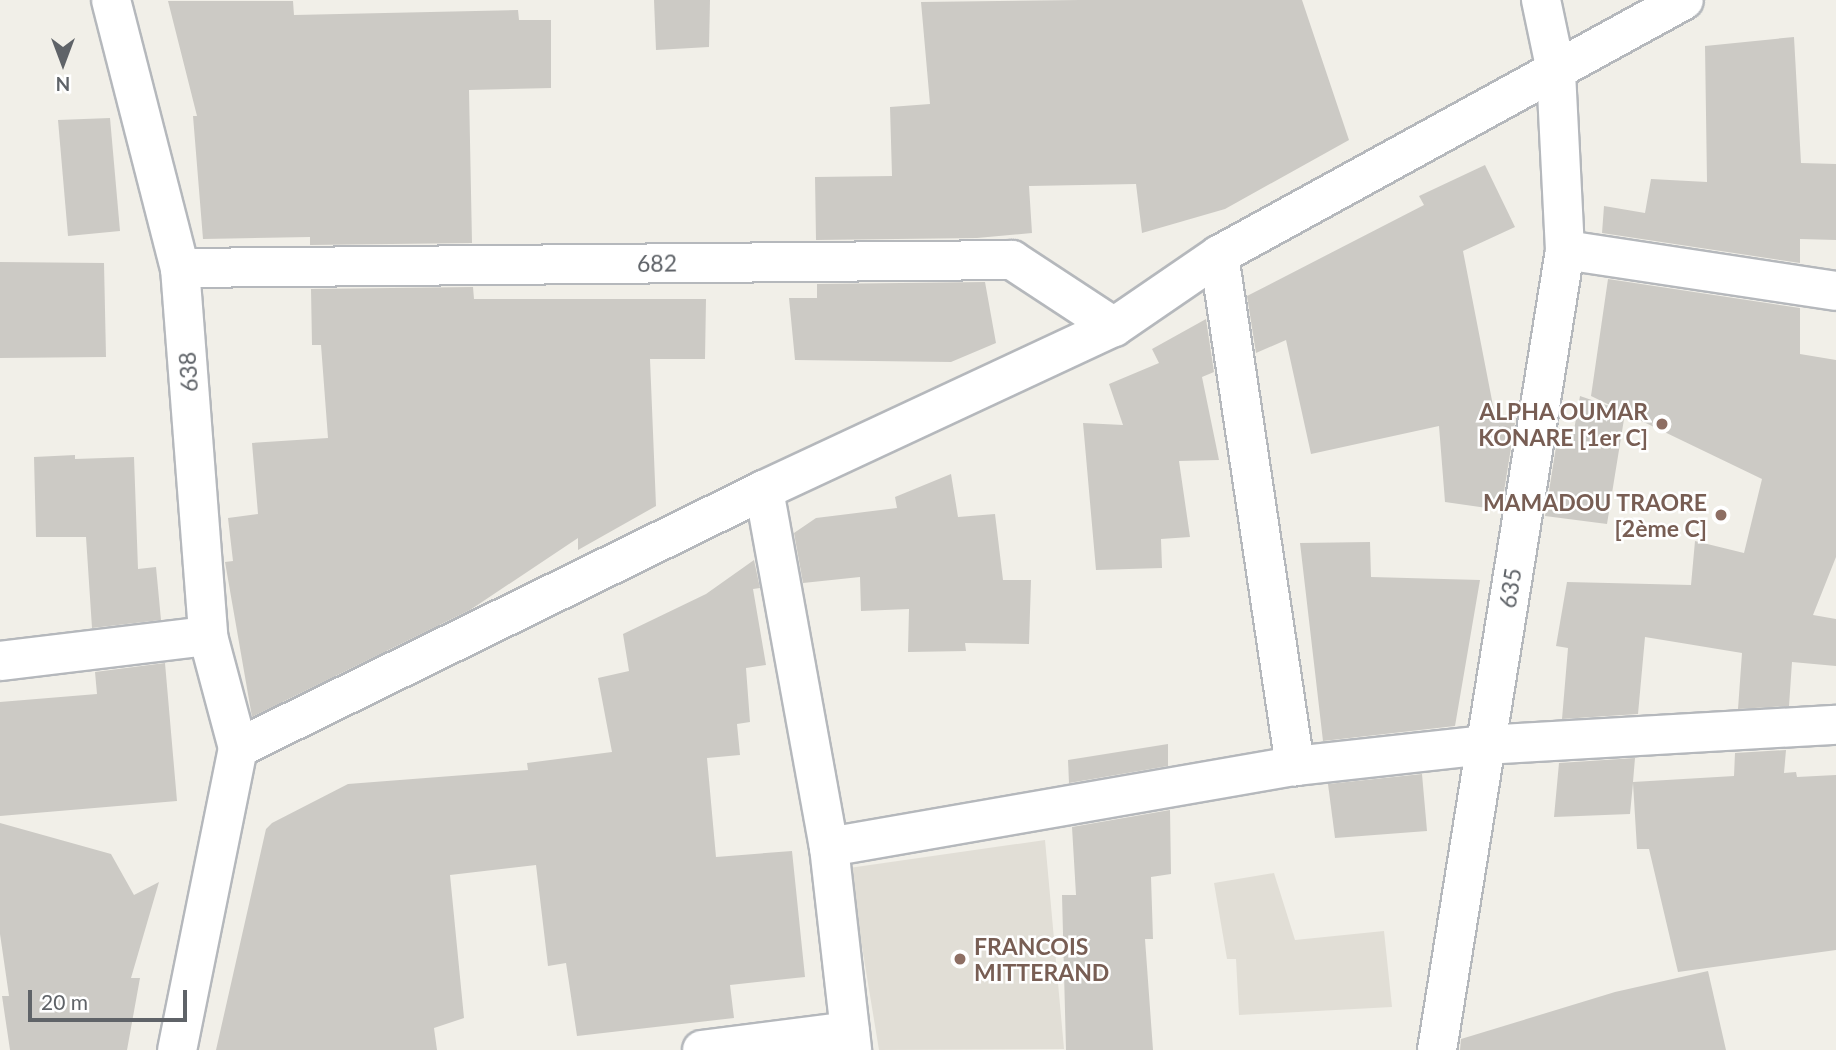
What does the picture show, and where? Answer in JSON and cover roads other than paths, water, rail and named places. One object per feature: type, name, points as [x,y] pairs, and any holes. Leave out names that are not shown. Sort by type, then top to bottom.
[{"type":"street","name":"638","points":[[111,0],[180,268],[208,636],[238,748]]},
{"type":"street","name":"635","points":[[1437,1050],[1565,250],[1556,71],[1541,0]]},
{"type":"street","points":[[177,1050],[238,748],[764,490],[1114,327],[1219,255],[1684,0]]},
{"type":"street","points":[[1565,250],[1836,291]]},
{"type":"street","points":[[1219,255],[1295,766]]},
{"type":"street","name":"682","points":[[180,268],[1012,260],[1114,327]]},
{"type":"street","points":[[702,1050],[851,1040],[829,847],[764,490]]},
{"type":"street","points":[[0,661],[208,636]]},
{"type":"street","points":[[829,847],[1295,766],[1484,745],[1836,725]]},
{"type":"place","name":"ALPHA OUMAR KONARE [1er C]","points":[[1662,424]]},
{"type":"place","name":"MAMADOU TRAORE [2ème C]","points":[[1721,515]]},
{"type":"place","name":"FRANCOIS MITTERAND","points":[[960,959]]}]
